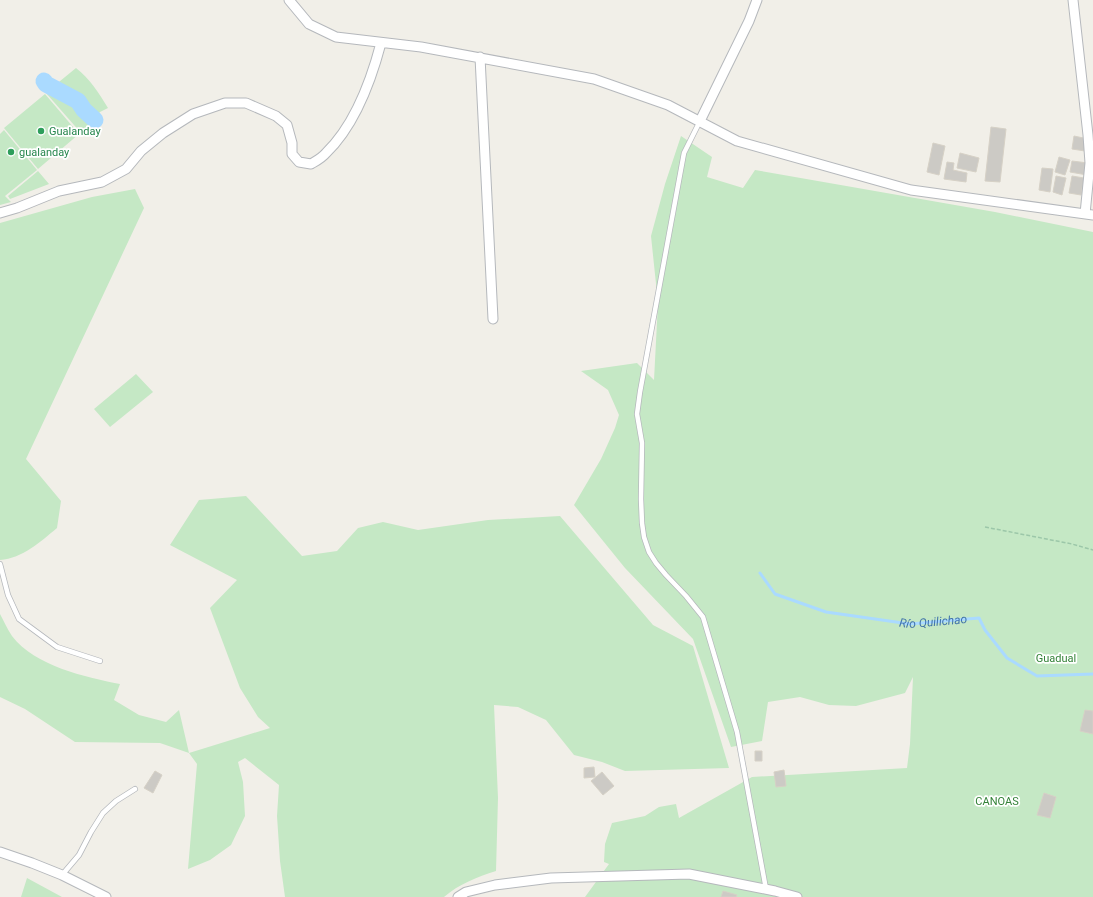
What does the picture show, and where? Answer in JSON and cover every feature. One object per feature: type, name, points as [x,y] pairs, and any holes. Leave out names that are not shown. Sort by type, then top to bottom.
[{"type":"street","points":[[289,0],[309,24],[336,37],[422,47],[594,79],[668,106],[737,141],[911,190],[1089,214],[1090,163],[1088,135],[1073,0]]},
{"type":"street","points":[[700,121],[749,21],[757,0]]},
{"type":"street","points":[[0,213],[17,208],[59,191],[102,182],[126,169],[141,150],[163,133],[193,114],[224,103],[246,103],[276,116],[287,125],[292,143],[292,154],[299,162],[311,164],[326,154],[339,138],[350,120],[363,96],[375,66],[381,43]]},
{"type":"street","points":[[480,57],[493,319]]},
{"type":"street","points":[[0,852],[62,875],[106,897]]},
{"type":"street","points":[[458,897],[466,892],[495,885],[551,878],[689,874],[766,889],[776,894],[797,897]]},
{"type":"lane","points":[[700,121],[684,153],[640,392],[637,414],[642,443],[642,524],[649,552],[656,563],[703,617],[737,732],[766,889]]},
{"type":"lane","points":[[0,564],[8,595],[19,619],[57,647],[100,661]]},
{"type":"lane","points":[[62,875],[79,855],[91,832],[104,813],[116,800],[135,789]]},
{"type":"path","points":[[985,527],[1072,544],[1093,550]]},
{"type":"green space","points":[[76,68],[98,92],[108,108],[100,112],[95,118],[89,114],[87,107],[82,106],[78,97],[56,89],[54,86]]},
{"type":"green space","points":[[52,89],[72,98],[95,121],[81,133],[46,93]]},
{"type":"green space","name":"Gualanday","points":[[45,94],[79,134],[38,169],[4,128]]},
{"type":"green space","name":"gualanday","points":[[4,130],[37,170],[5,196],[11,202],[0,205],[0,134]]},
{"type":"green space","points":[[681,136],[712,157],[707,177],[743,188],[755,170],[995,212],[1093,232],[1093,897],[585,897],[609,864],[604,862],[605,844],[612,823],[645,816],[659,807],[676,804],[679,818],[752,777],[907,768],[910,744],[913,677],[905,693],[856,706],[829,705],[800,697],[768,702],[762,741],[731,747],[693,639],[625,568],[574,505],[601,459],[615,428],[619,415],[608,390],[581,371],[637,363],[654,380],[658,303],[651,236],[665,184]]},
{"type":"green space","points":[[38,171],[49,184],[10,199],[8,196]]},
{"type":"green space","points":[[135,189],[144,208],[26,459],[61,501],[57,528],[38,544],[24,553],[8,559],[0,560],[0,223],[92,197]]},
{"type":"green space","points":[[136,374],[153,392],[110,427],[94,409]]},
{"type":"green space","points":[[246,496],[302,556],[337,551],[358,528],[383,522],[418,530],[488,520],[560,516],[653,625],[693,646],[729,768],[625,771],[602,762],[574,755],[546,720],[518,707],[494,705],[498,798],[496,871],[468,881],[444,897],[285,897],[280,861],[277,816],[279,785],[245,758],[238,762],[243,782],[245,816],[231,845],[210,860],[188,869],[197,764],[189,753],[270,728],[258,717],[240,688],[210,608],[237,580],[170,545],[199,500]]},
{"type":"green space","points":[[0,614],[12,636],[22,646],[47,663],[77,674],[120,684],[114,700],[139,715],[166,722],[179,710],[189,753],[160,743],[75,742],[25,709],[0,697]]},
{"type":"green space","points":[[27,878],[62,897],[21,897]]},
{"type":"building","points":[[991,127],[1006,129],[1000,182],[985,181]]},
{"type":"building","points":[[1074,136],[1088,139],[1085,151],[1072,149]]},
{"type":"building","points":[[933,143],[945,146],[939,175],[927,172]]},
{"type":"building","points":[[960,153],[979,158],[976,172],[957,168]]},
{"type":"building","points":[[1059,157],[1070,160],[1065,175],[1055,172]]},
{"type":"building","points":[[1072,161],[1088,163],[1087,175],[1070,172]]},
{"type":"building","points":[[947,162],[954,163],[953,170],[967,173],[966,182],[944,179]]},
{"type":"building","points":[[1042,168],[1053,169],[1050,192],[1039,190]]},
{"type":"building","points":[[1056,176],[1066,178],[1062,195],[1053,192]]},
{"type":"building","points":[[1072,176],[1084,178],[1081,195],[1069,193]]},
{"type":"building","points":[[1085,710],[1093,711],[1093,734],[1080,731]]},
{"type":"building","points":[[755,751],[762,751],[762,761],[755,761]]},
{"type":"building","points":[[594,767],[595,777],[584,778],[584,768]]},
{"type":"building","points":[[784,770],[786,786],[776,787],[774,772]]},
{"type":"building","points":[[155,771],[162,775],[153,793],[144,788]]},
{"type":"building","points":[[602,772],[614,786],[603,795],[591,781]]},
{"type":"building","points":[[1044,793],[1056,797],[1050,818],[1037,815]]},
{"type":"building","points":[[723,891],[737,895],[736,897],[721,897]]},
{"type":"waterway","name":"Río Quilichao","points":[[44,81],[46,84],[78,101],[84,110],[95,120]]},
{"type":"waterway","name":"Río Quilichao","points":[[760,573],[775,594],[826,612],[910,624],[979,618],[985,630],[1007,658],[1037,676],[1093,674]]},
{"type":"place","name":"Gualanday","points":[[41,131]]},
{"type":"place","name":"gualanday","points":[[11,152]]},
{"type":"park label","name":"Guadual","points":[[1056,658]]},
{"type":"park label","name":"CANOAS","points":[[997,801]]}]
